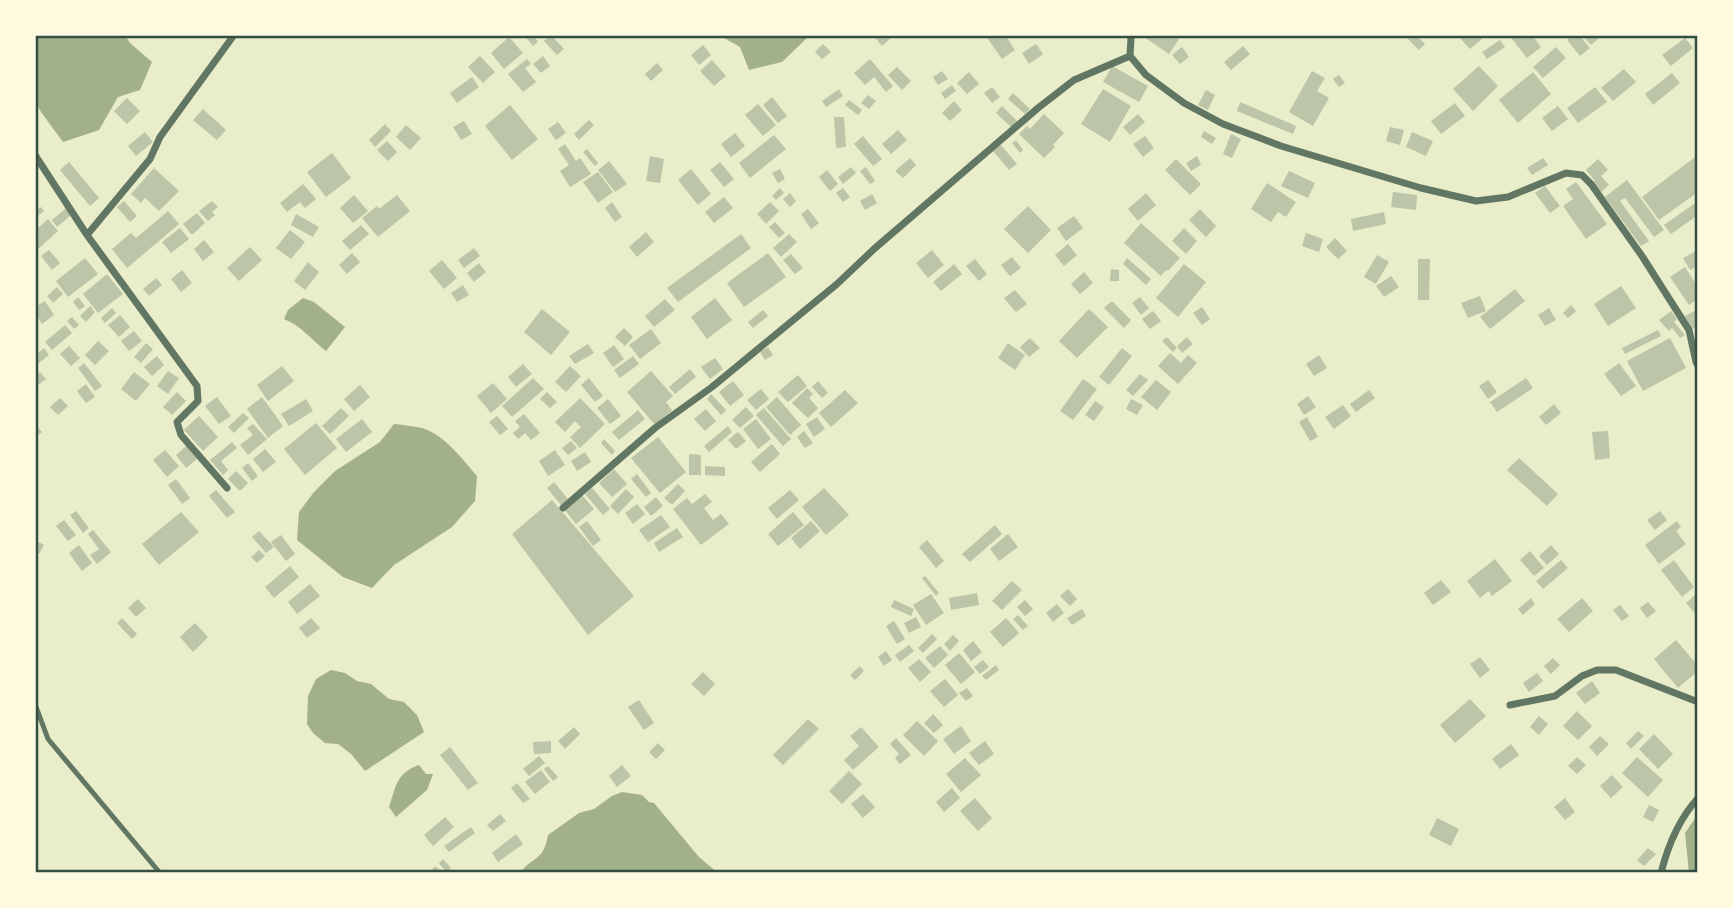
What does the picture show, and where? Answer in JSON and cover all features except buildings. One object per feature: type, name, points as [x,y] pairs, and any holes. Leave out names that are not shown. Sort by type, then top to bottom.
[{"type":"street","points":[[87,235],[150,159],[160,137],[234,35]]},
{"type":"street","points":[[1132,35],[1130,56],[1146,75],[1174,96],[1223,124],[1281,146],[1421,188],[1476,201],[1507,197],[1566,173],[1582,175],[1642,256],[1689,330],[1698,366]]},
{"type":"street","points":[[563,508],[656,428],[712,387],[836,284],[1038,108],[1074,80],[1130,56]]},
{"type":"street","points":[[35,155],[87,235],[197,386],[198,401],[177,422],[181,435],[227,488]]},
{"type":"street","points":[[1510,705],[1555,696],[1582,676],[1597,670],[1616,670],[1698,702]]},
{"type":"street","points":[[1661,873],[1673,837],[1685,813],[1698,798]]},
{"type":"lane","points":[[35,705],[48,739],[160,873]]},
{"type":"shaded area","points":[[35,35],[125,35],[130,43],[152,62],[140,90],[118,97],[99,130],[63,142],[35,101]]},
{"type":"shaded area","points":[[719,35],[808,35],[782,62],[749,70],[740,47]]},
{"type":"shaded area","points":[[303,298],[314,302],[345,327],[326,351],[301,329],[284,319],[288,310]]},
{"type":"shaded area","points":[[394,424],[430,431],[452,448],[477,476],[475,501],[452,527],[394,565],[372,588],[343,577],[297,540],[299,512],[335,471],[380,442]]},
{"type":"shaded area","points":[[331,670],[371,684],[389,699],[404,702],[417,715],[424,732],[365,771],[351,754],[338,744],[325,743],[307,724],[308,696],[316,679]]},
{"type":"shaded area","points":[[419,765],[426,774],[433,774],[427,790],[396,817],[389,807],[396,787],[406,772]]},
{"type":"shaded area","points":[[622,792],[642,795],[654,803],[699,857],[718,873],[520,873],[541,854],[548,835],[579,813],[594,809]]},
{"type":"shaded area","points":[[1698,814],[1698,873],[1689,873],[1685,833]]}]
